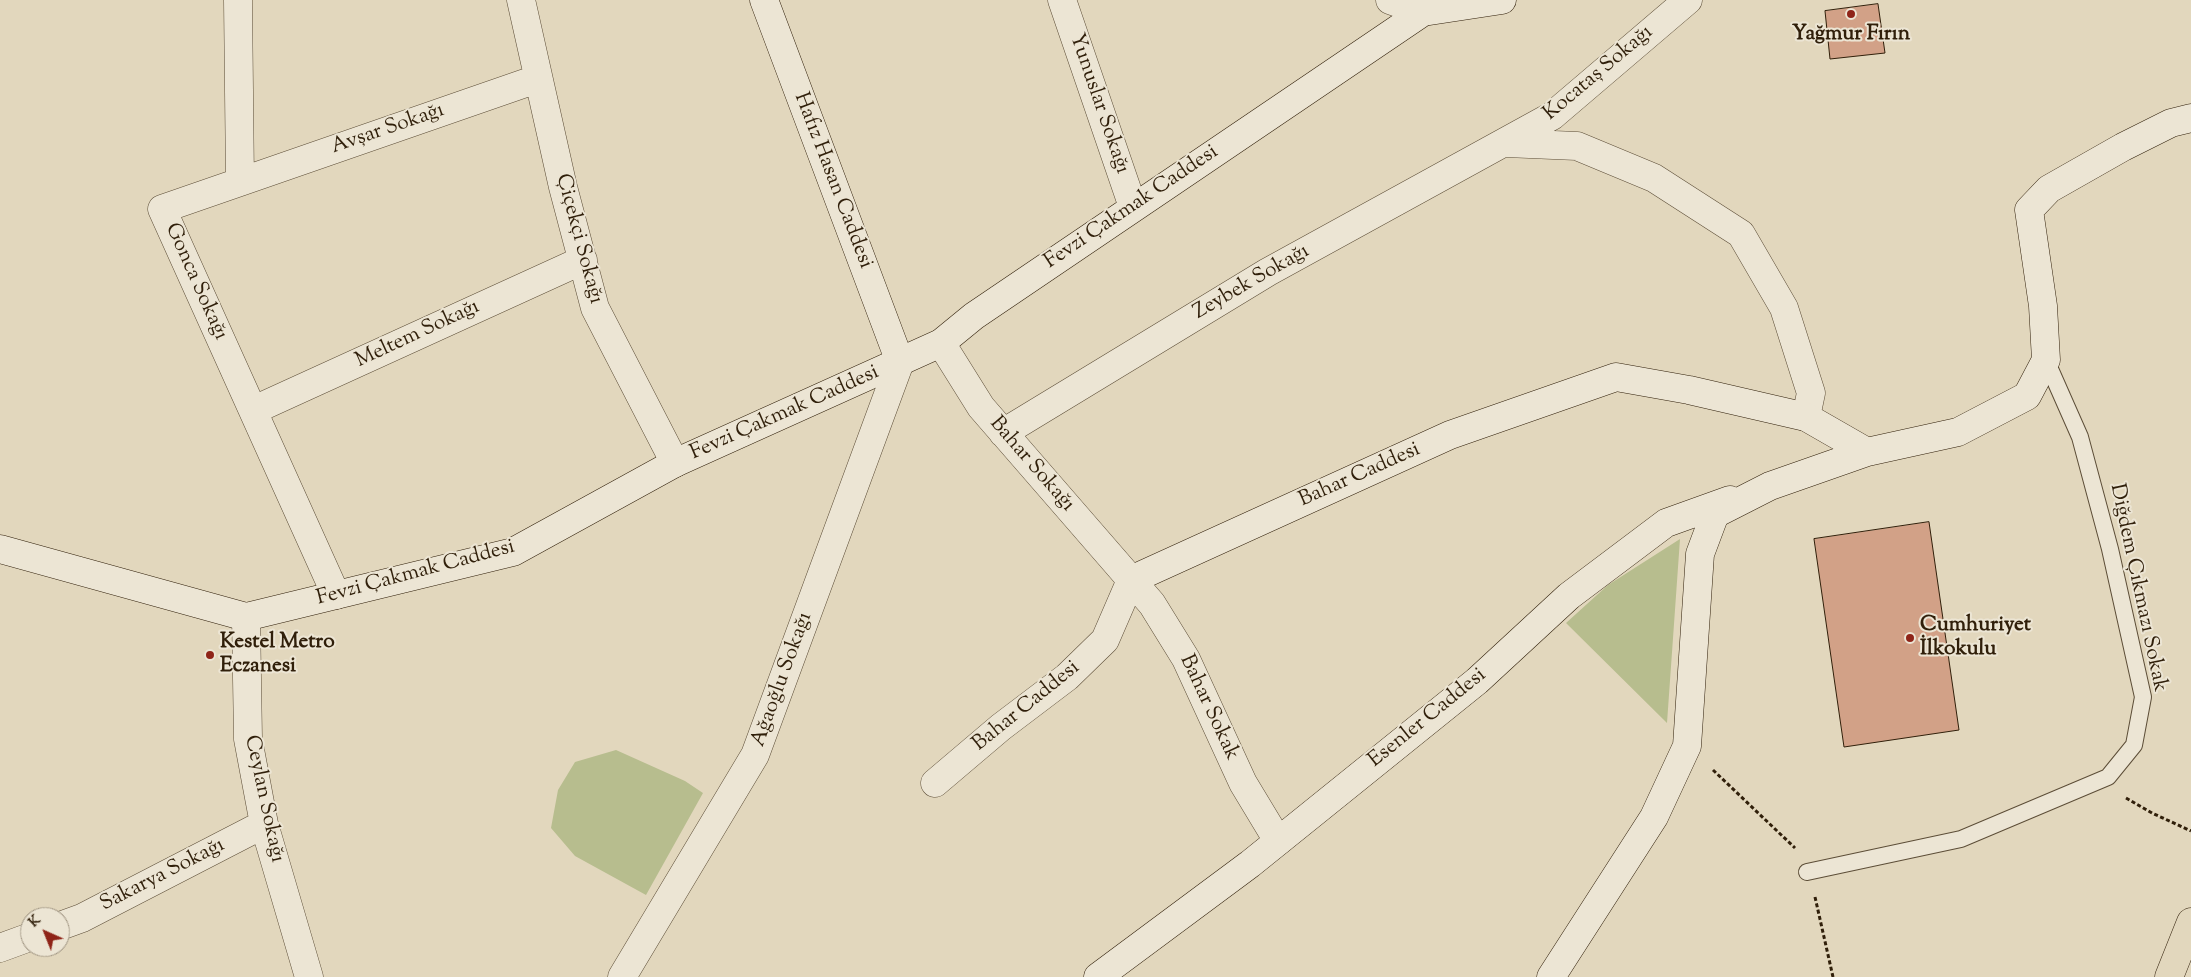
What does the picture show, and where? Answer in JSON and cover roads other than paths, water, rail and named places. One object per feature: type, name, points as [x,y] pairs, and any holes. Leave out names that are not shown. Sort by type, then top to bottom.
[{"type":"main road","points":[[2169,977],[2191,922]]},
{"type":"street","points":[[238,0],[240,182]]},
{"type":"street","name":"Çiçekçi Sokağı","points":[[521,0],[537,79],[595,308],[675,463]]},
{"type":"street","name":"Hafız Hasan Caddesi","points":[[764,0],[900,362]]},
{"type":"street","name":"Yunuslar Sokağı","points":[[1062,0],[1133,207]]},
{"type":"street","points":[[1390,0],[1422,12]]},
{"type":"street","name":"Fevzi Çakmak Caddesi","points":[[0,549],[246,617],[513,552],[675,463],[941,343],[974,316],[1422,12],[1502,0]]},
{"type":"street","name":"Kocataş Sokağı","points":[[1506,143],[1552,116],[1688,0]]},
{"type":"street","name":"Avşar Sokağı","points":[[240,182],[537,79]]},
{"type":"street","points":[[1551,977],[1654,817],[1686,746],[1700,554],[1714,514],[1770,486],[1867,452],[1958,432],[2027,396],[2046,360],[2044,306],[2029,210],[2049,189],[2123,147],[2171,123],[2191,118]]},
{"type":"street","points":[[1506,143],[1577,146],[1654,178],[1741,234],[1784,308],[1810,393],[1806,417]]},
{"type":"street","name":"Zeybek Sokağı","points":[[1003,433],[1268,272],[1506,143]]},
{"type":"street","name":"Gonca Sokağı","points":[[240,182],[162,209],[336,595]]},
{"type":"street","name":"Meltem Sokağı","points":[[254,410],[583,260]]},
{"type":"street","name":"Bahar Sokağı","points":[[941,343],[981,407],[1131,580]]},
{"type":"street","name":"Ağaoğlu Sokağı","points":[[622,977],[755,755],[900,362]]},
{"type":"street","name":"Bahar Caddesi","points":[[935,783],[1001,727],[1067,677],[1105,640],[1131,580],[1450,435],[1616,377],[1689,390],[1806,417],[1867,452]]},
{"type":"street","name":"Esenler Caddesi","points":[[1098,977],[1278,840],[1477,681],[1569,596],[1666,523],[1770,486]]},
{"type":"street","name":"Bahar Sokak","points":[[1131,580],[1152,604],[1186,659],[1243,784],[1278,840]]},
{"type":"street","name":"Ceylan Sokağı","points":[[246,617],[248,739],[264,824],[309,977]]},
{"type":"street","name":"Sakarya Sokağı","points":[[71,922],[264,824]]},
{"type":"street","points":[[0,948],[20,941]]},
{"type":"lane","name":"Diğdem Çıkmazı Sokak","points":[[1807,872],[1961,839],[2108,777],[2134,745],[2144,697],[2110,549],[2080,437],[2046,360]]},
{"type":"place","name":"Yağmur Fırın","points":[[1851,14]]},
{"type":"place","name":"Cumhuriyet İlkokulu","points":[[1910,638]]},
{"type":"place","name":"Kestel Metro Eczanesi","points":[[210,655]]}]
